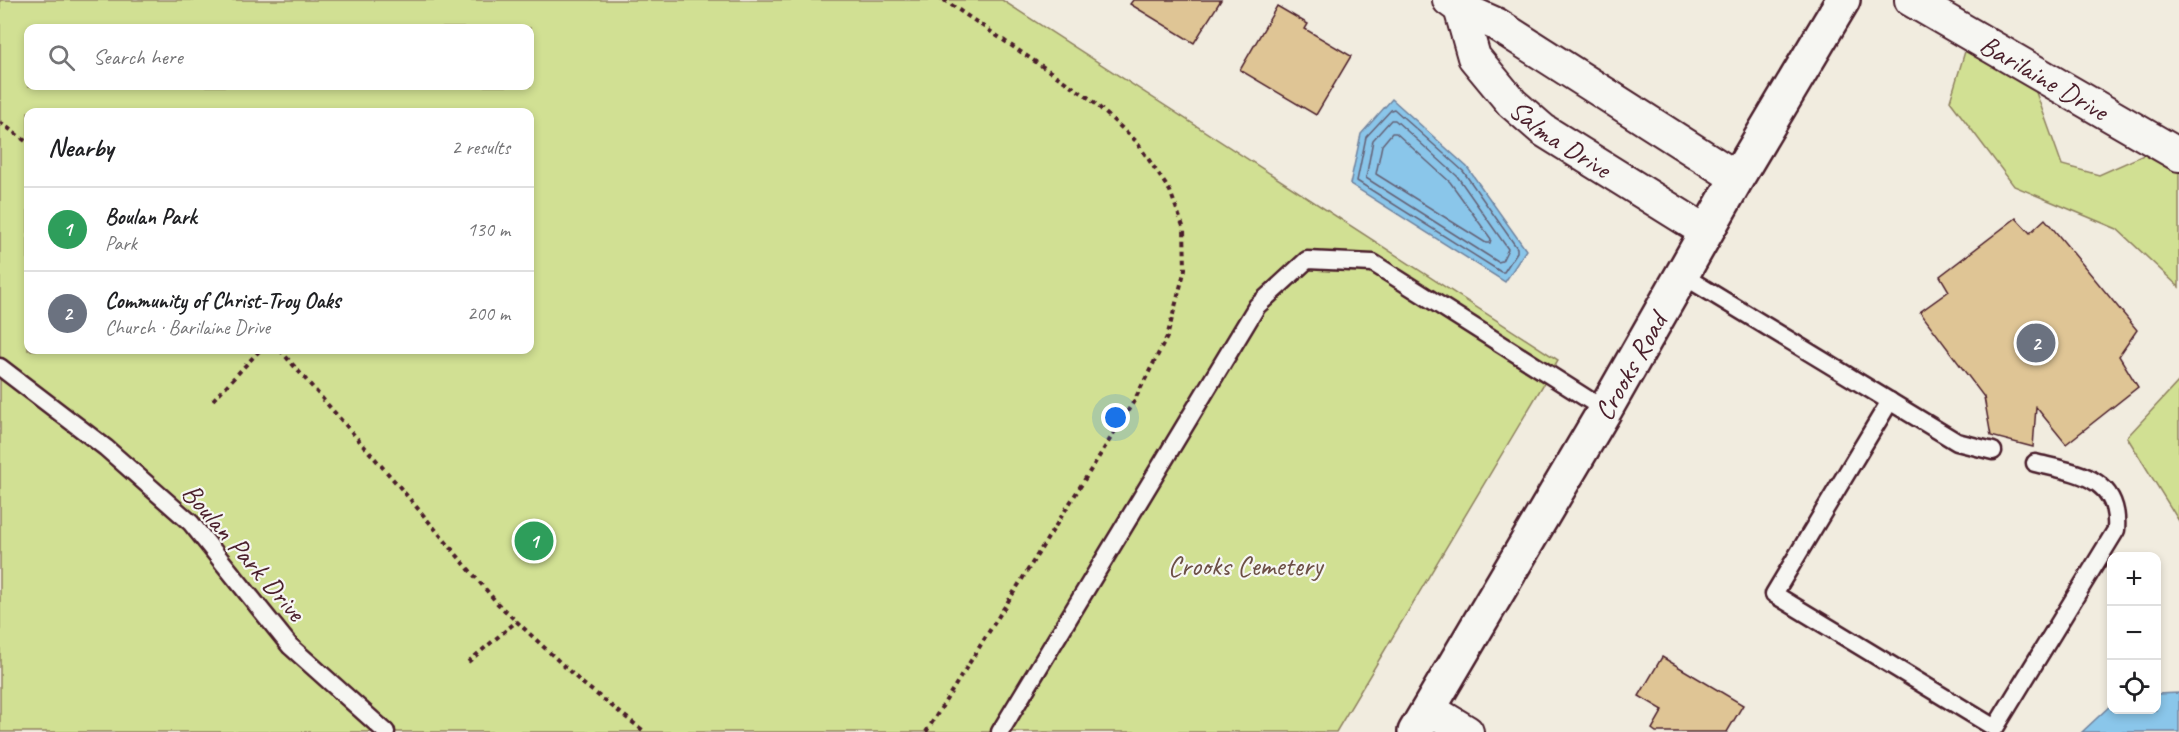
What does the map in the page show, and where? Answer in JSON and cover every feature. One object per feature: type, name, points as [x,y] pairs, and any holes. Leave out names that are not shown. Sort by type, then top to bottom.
[{"type":"main road","name":"Crooks Road","points":[[1422,721],[1605,410],[1705,231],[1843,0]]},
{"type":"street","name":"Barilaine Drive","points":[[1911,0],[2179,155]]},
{"type":"street","name":"Salma Drive","points":[[1454,4],[1496,24],[1737,177]]},
{"type":"street","name":"Salma Drive","points":[[1454,4],[1474,57],[1512,103],[1544,130],[1705,231]]},
{"type":"street","points":[[1422,721],[1467,732]]},
{"type":"lane","points":[[1000,732],[1257,306],[1306,260],[1373,263],[1605,410]]},
{"type":"lane","points":[[1682,275],[1957,442],[1993,451]]},
{"type":"lane","name":"Boulan Park Drive","points":[[0,367],[106,448],[191,523],[290,646],[386,732]]},
{"type":"lane","points":[[1890,402],[1774,594],[1995,728],[2116,530],[2118,514],[2111,497],[2097,481],[2035,463]]},
{"type":"path","points":[[926,732],[1134,401],[1167,337],[1185,270],[1184,228],[1170,191],[1136,141],[1089,98],[944,0]]},
{"type":"path","points":[[0,122],[24,140]]},
{"type":"path","points":[[213,400],[256,354]]},
{"type":"path","points":[[283,354],[498,604],[581,682],[645,732]]},
{"type":"path","points":[[468,662],[517,621]]},
{"type":"green space","name":"Crooks Cemetery","points":[[0,0],[1002,0],[1558,360],[1336,732],[0,732]]},
{"type":"green space","points":[[1966,48],[2033,84],[2062,165],[2099,175],[2148,153],[2179,171],[2179,287],[2117,229],[2014,186],[1950,101]]},
{"type":"green space","points":[[2179,381],[2179,521],[2127,437]]},
{"type":"water","points":[[1392,99],[1467,167],[1526,250],[1505,282],[1350,184],[1361,134]]},
{"type":"water","points":[[2179,693],[2179,732],[2082,732],[2107,709],[2107,714],[2161,714],[2161,694]]},
{"type":"building","points":[[1133,0],[1221,0],[1194,43],[1130,4]]},
{"type":"building","points":[[1277,6],[1308,24],[1305,29],[1351,56],[1316,115],[1240,70]]},
{"type":"building","points":[[2016,218],[2030,233],[2045,219],[2137,330],[2119,356],[2138,387],[2066,444],[2036,407],[2033,447],[1991,436],[1984,397],[1920,312],[1949,291],[1940,276]]},
{"type":"building","points":[[1662,657],[1743,705],[1727,732],[1656,732],[1652,729],[1663,710],[1639,696]]},
{"type":"place","name":"Community of Christ-Troy Oaks","points":[[2036,343]]},
{"type":"place","name":"Boulan Park","points":[[534,541]]}]
